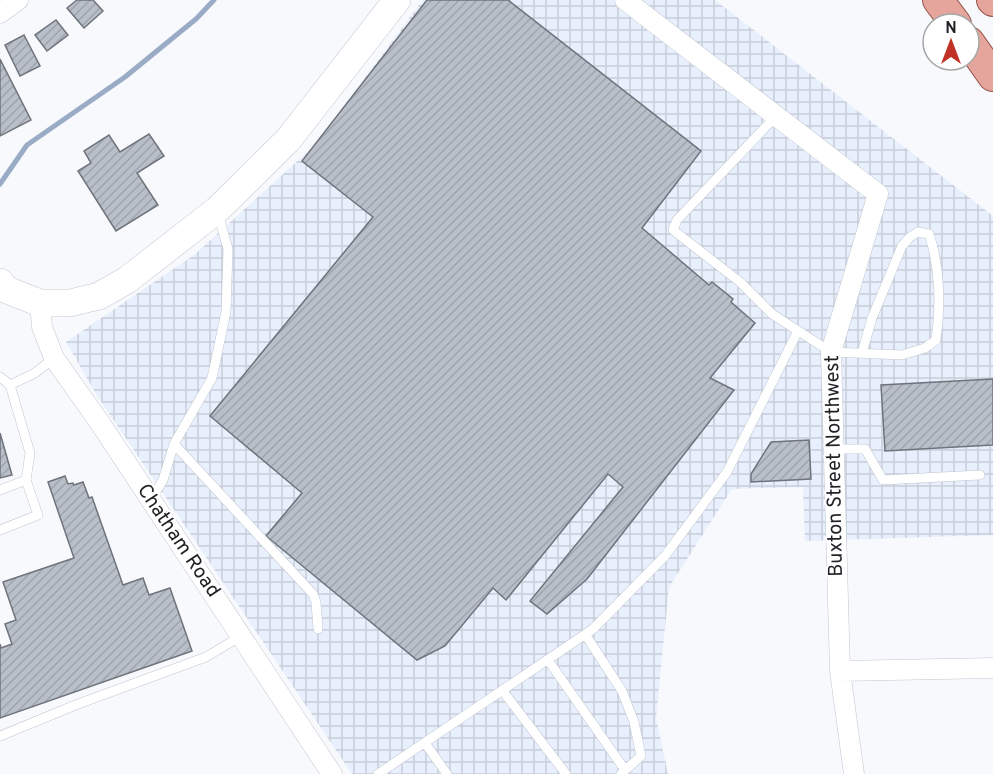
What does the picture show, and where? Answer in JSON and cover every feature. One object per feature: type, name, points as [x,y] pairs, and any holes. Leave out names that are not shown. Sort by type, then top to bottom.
[{"type":"main road","points":[[0,282],[7,290],[40,303],[70,303],[99,296],[127,280],[217,210],[288,140],[397,0]]},
{"type":"main road","points":[[981,59],[993,76]]},
{"type":"street","points":[[0,13],[18,0]]},
{"type":"street","name":"Buxton Street Northwest","points":[[625,0],[878,194],[831,352],[840,671],[854,774]]},
{"type":"street","name":"Chatham Road","points":[[40,303],[42,327],[54,358],[241,636],[326,770]]},
{"type":"street","points":[[840,671],[993,668]]},
{"type":"lane","points":[[776,116],[677,220],[673,230],[740,282],[772,314],[831,352],[902,355],[925,348],[936,340],[940,314],[934,250],[929,234],[918,232],[902,246],[872,318],[862,353]]},
{"type":"lane","points":[[151,500],[163,480],[174,444],[212,378],[226,312],[228,249],[217,210]]},
{"type":"lane","points":[[378,774],[593,629],[665,556],[727,472],[798,331]]},
{"type":"lane","points":[[10,385],[35,373],[54,358]]},
{"type":"lane","points":[[0,377],[10,385],[30,453],[26,480],[38,515],[0,530]]},
{"type":"lane","points":[[174,444],[313,594],[316,602],[318,628]]},
{"type":"lane","points":[[834,449],[865,449],[883,480],[980,475]]},
{"type":"lane","points":[[0,490],[26,480]]},
{"type":"lane","points":[[548,660],[623,772],[640,756],[634,723],[622,691],[585,634]]},
{"type":"lane","points":[[0,736],[206,657],[241,636]]},
{"type":"lane","points":[[502,690],[566,774]]},
{"type":"lane","points":[[425,743],[447,774]]},
{"type":"shaded area","points":[[423,0],[715,0],[993,216],[993,535],[805,541],[803,487],[732,489],[669,587],[656,718],[668,774],[352,774],[96,394],[66,342],[194,255],[314,146]]},
{"type":"building","points":[[77,0],[93,0],[103,11],[84,28],[67,8]]},
{"type":"building","points":[[427,0],[508,0],[701,151],[642,228],[709,285],[712,282],[733,299],[731,302],[755,323],[710,378],[734,390],[587,579],[547,614],[530,601],[623,487],[608,474],[506,600],[493,588],[445,646],[417,660],[266,536],[302,493],[210,416],[373,217],[302,161]]},
{"type":"building","points":[[56,20],[68,35],[47,51],[35,35]]},
{"type":"building","points":[[24,35],[40,66],[20,76],[5,45]]},
{"type":"building","points":[[0,59],[31,120],[0,136]]},
{"type":"building","points":[[149,134],[164,156],[137,173],[158,205],[116,231],[78,171],[91,163],[84,151],[109,135],[120,152]]},
{"type":"building","points":[[993,379],[993,445],[885,451],[881,385]]},
{"type":"building","points":[[0,433],[12,475],[0,478]]},
{"type":"building","points":[[809,440],[811,479],[751,482],[751,474],[771,442]]},
{"type":"building","points":[[65,476],[68,484],[83,482],[89,498],[92,497],[123,585],[143,578],[149,595],[170,588],[192,651],[0,718],[0,644],[1,648],[12,644],[5,624],[16,620],[3,582],[74,558],[48,482]]},
{"type":"waterway","points":[[0,184],[27,145],[125,77],[196,19],[214,0]]}]
